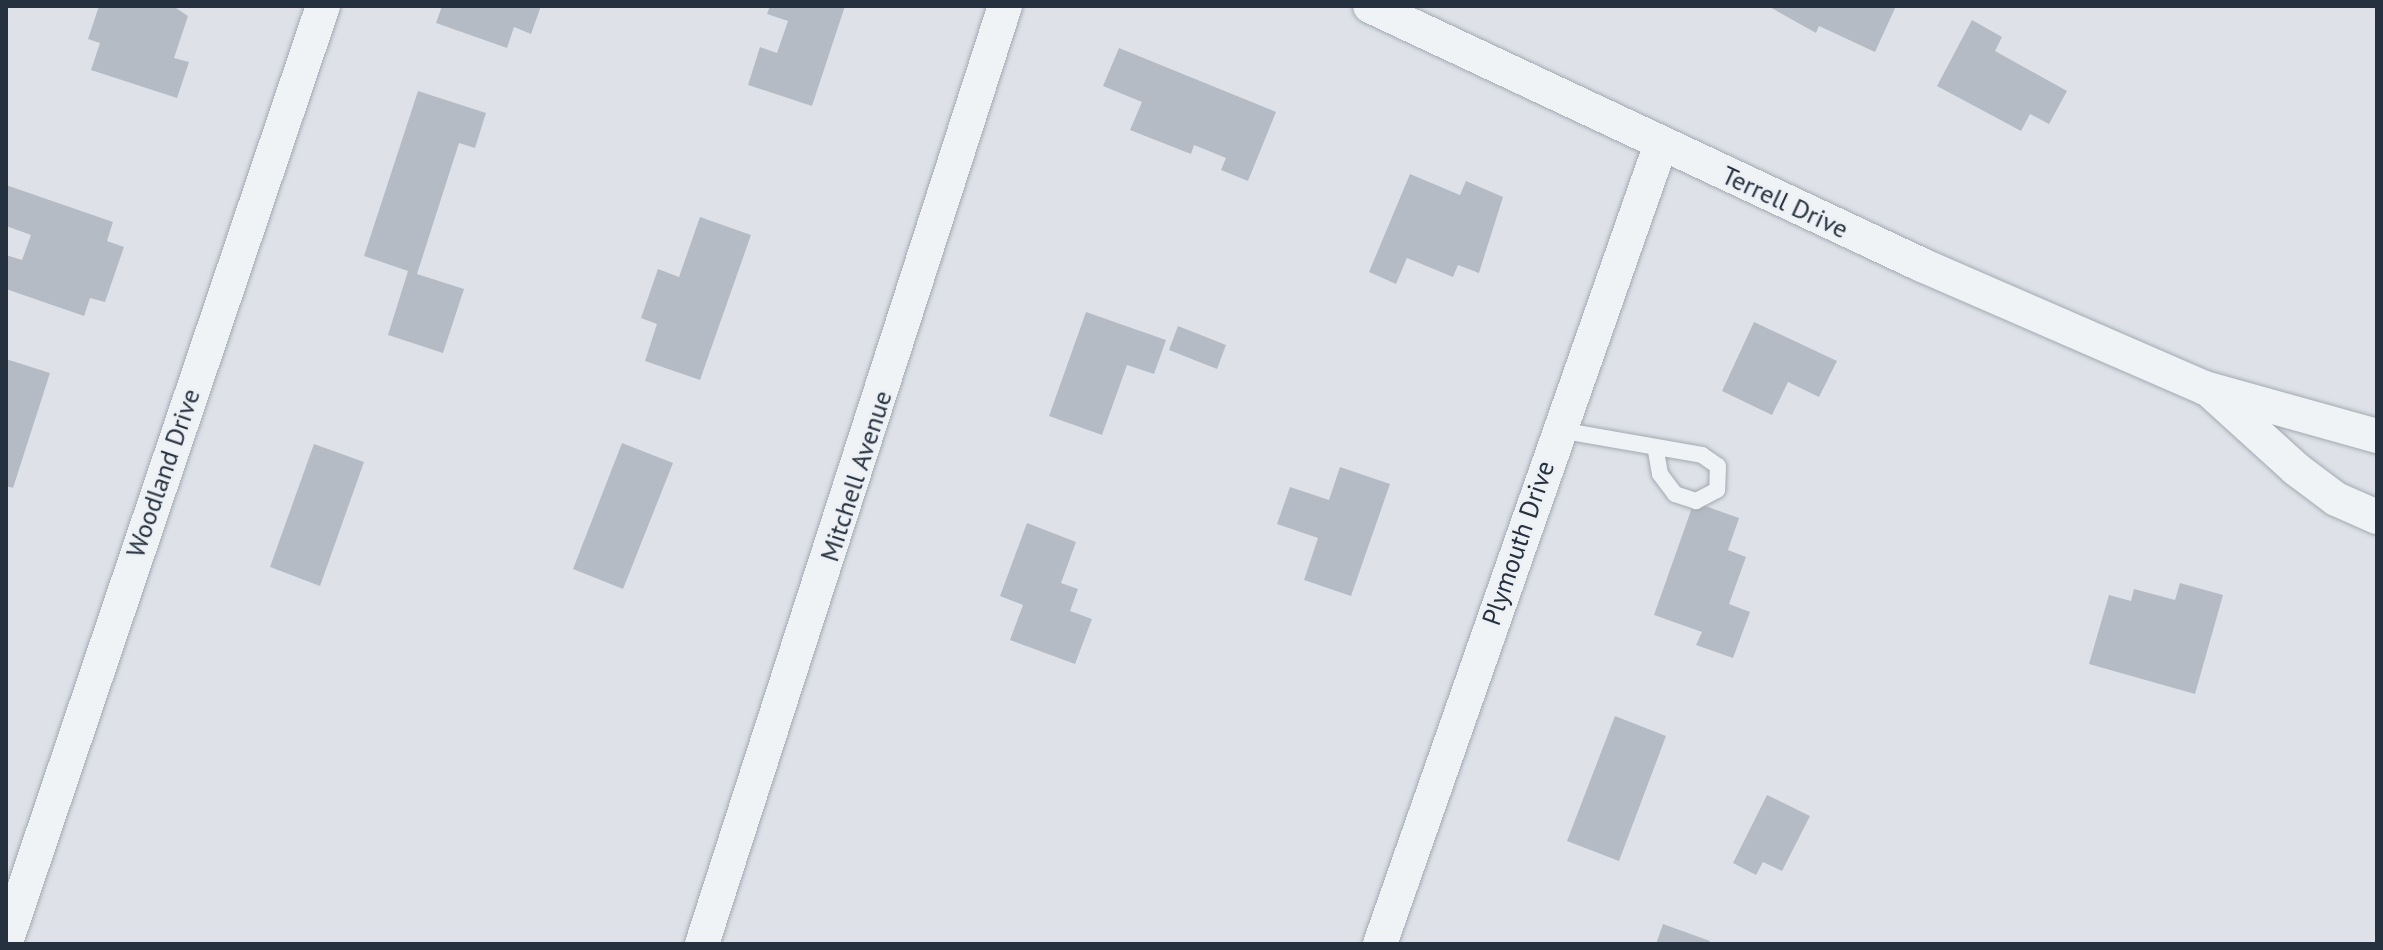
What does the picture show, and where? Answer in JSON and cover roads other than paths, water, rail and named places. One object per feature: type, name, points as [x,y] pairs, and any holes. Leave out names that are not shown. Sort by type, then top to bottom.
[{"type":"street","name":"Woodland Drive","points":[[6,942],[323,6]]},
{"type":"street","name":"Mitchell Avenue","points":[[702,944],[1005,6]]},
{"type":"street","name":"Terrell Drive","points":[[1370,6],[1661,144],[2205,388],[2377,436]]},
{"type":"street","name":"Plymouth Drive","points":[[1380,944],[1661,144]]},
{"type":"street","name":"Terrell Drive","points":[[2205,388],[2296,469],[2336,499],[2377,517]]},
{"type":"lane","points":[[1558,430],[1656,451]]}]
